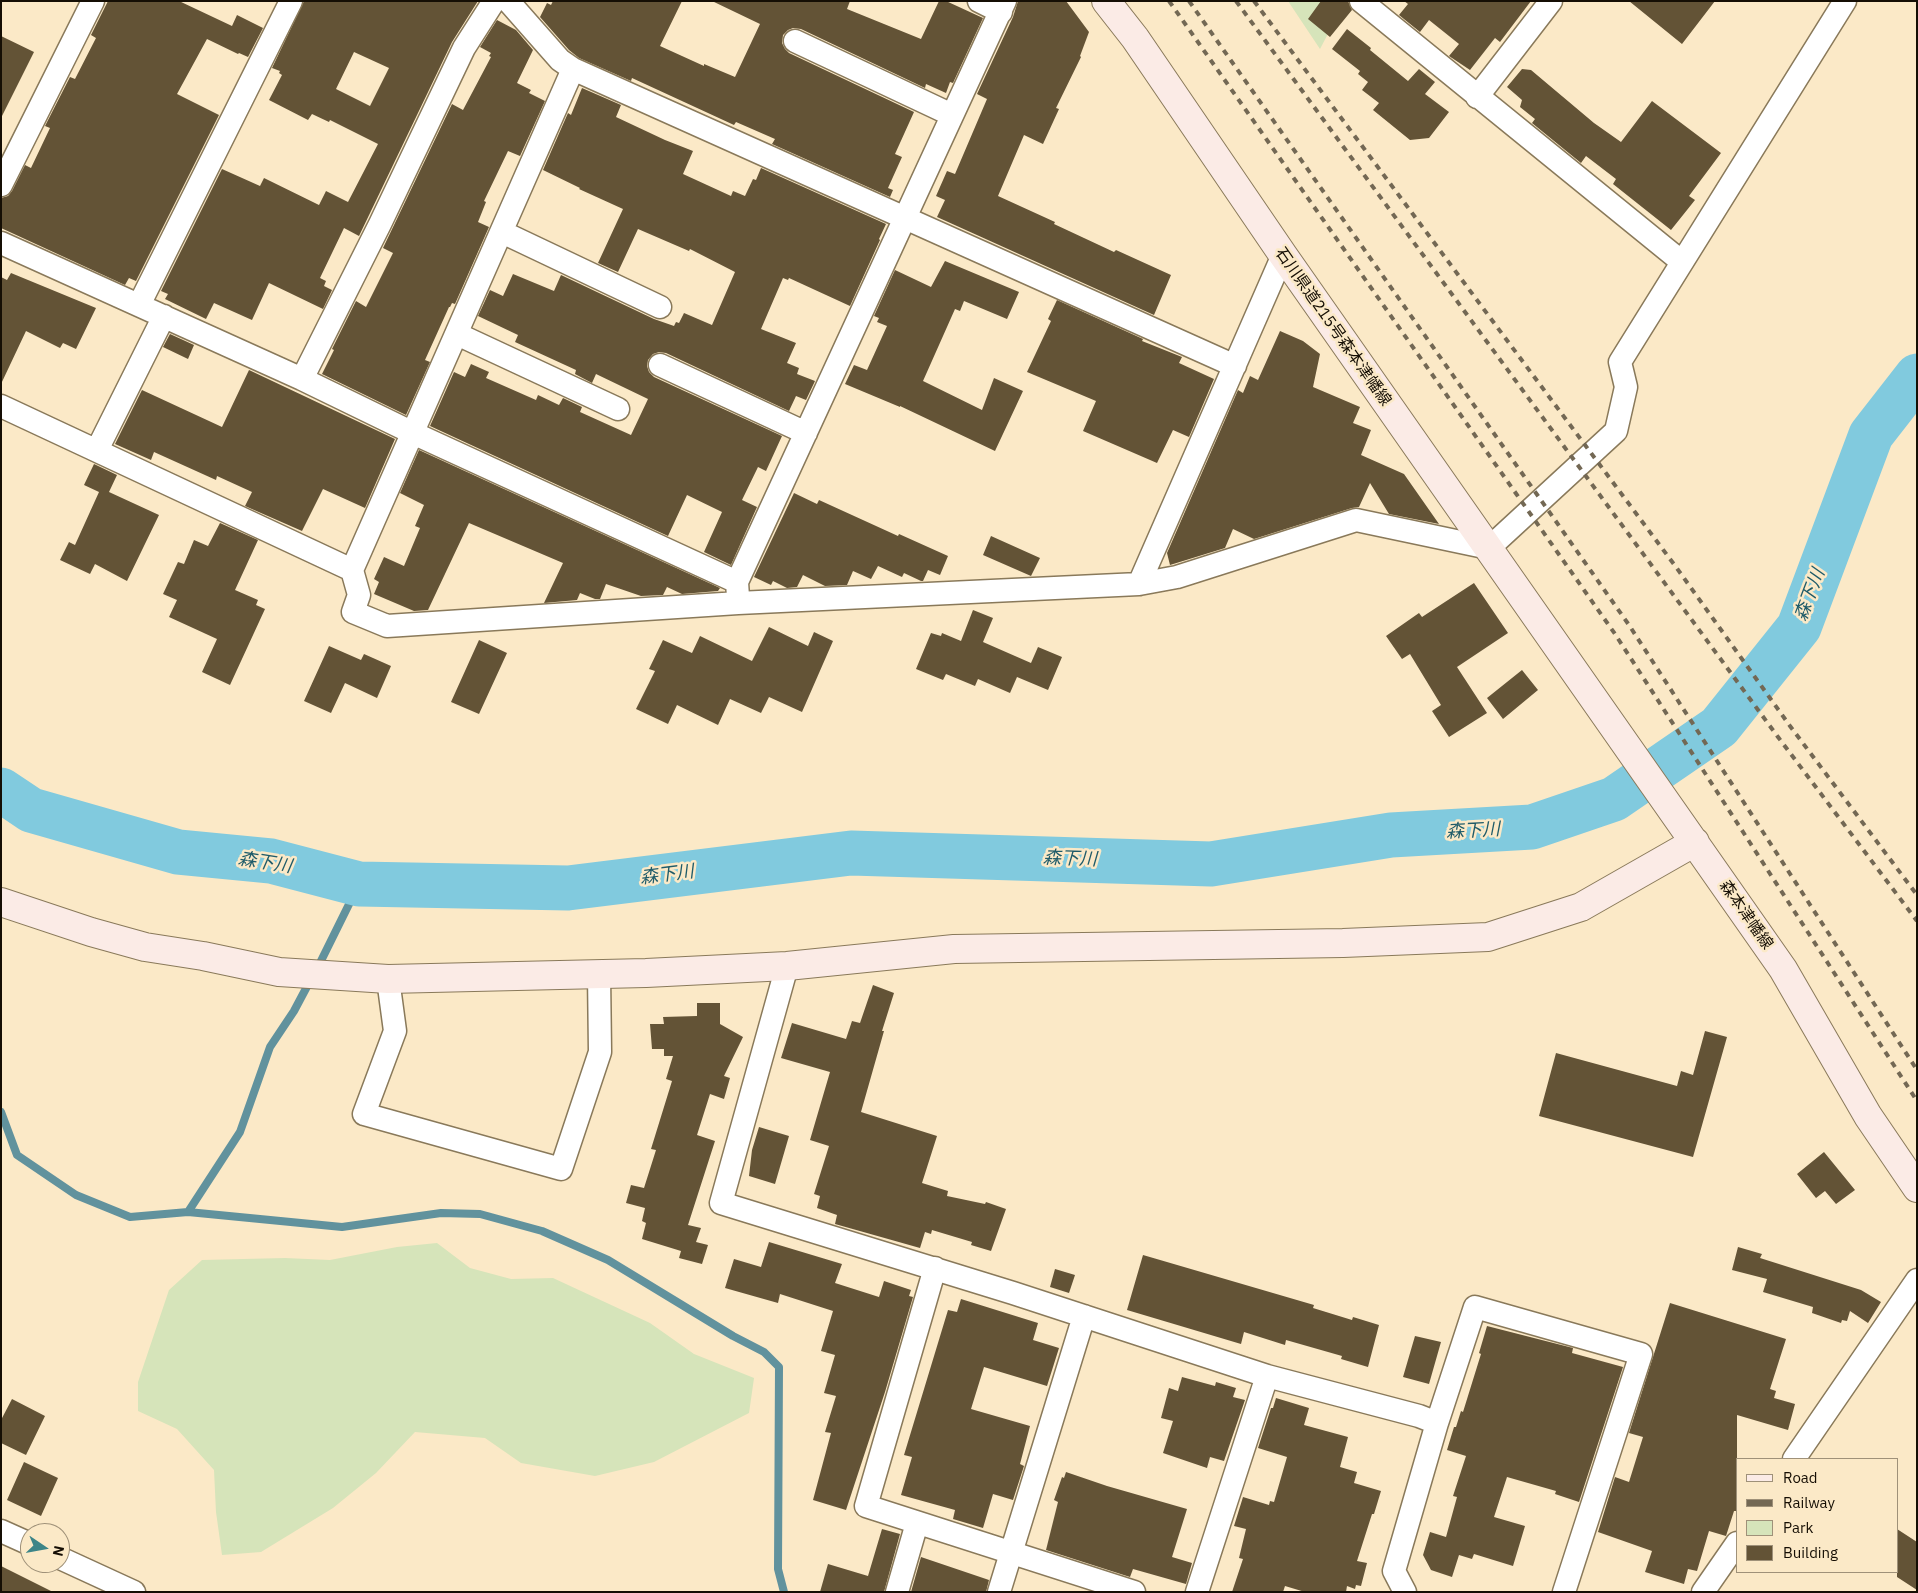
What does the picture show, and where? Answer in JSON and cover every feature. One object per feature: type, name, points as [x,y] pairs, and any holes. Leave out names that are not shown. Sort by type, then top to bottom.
[{"type":"street","points":[[1,185],[93,1]]},
{"type":"street","points":[[139,305],[291,1]]},
{"type":"street","points":[[302,379],[380,224],[464,48],[494,1]]},
{"type":"street","points":[[508,1],[560,60],[573,69],[1235,366]]},
{"type":"street","points":[[738,592],[806,433],[1003,6],[979,1]]},
{"type":"street","name":"石川県道215号森本津幡線","points":[[1106,1],[1135,38],[1283,255],[1561,651]]},
{"type":"street","points":[[1361,1],[1682,262]]},
{"type":"street","points":[[1478,97],[1551,1]]},
{"type":"street","points":[[573,69],[352,570],[359,595],[353,612],[387,626],[738,592],[1139,584],[1177,577],[1356,520],[1489,548],[1616,431],[1626,387],[1620,362],[1845,1]]},
{"type":"street","points":[[795,41],[952,115]]},
{"type":"street","points":[[502,232],[660,307]]},
{"type":"street","points":[[3,249],[139,305],[302,379],[738,592]]},
{"type":"street","points":[[1139,584],[1283,255]]},
{"type":"street","points":[[97,450],[164,316]]},
{"type":"street","points":[[457,334],[618,409]]},
{"type":"street","points":[[660,365],[806,433]]},
{"type":"street","points":[[1,406],[352,570]]},
{"type":"street","name":"森本津幡線","points":[[1561,651],[1783,969],[1868,1116],[1917,1188]]},
{"type":"street","points":[[1,902],[144,947],[203,956],[279,972],[388,979],[599,974],[787,966],[954,949],[1343,943],[1488,937],[1580,907],[1695,842]]},
{"type":"street","points":[[787,966],[721,1202],[935,1268],[1267,1376],[1419,1416],[1437,1423]]},
{"type":"street","points":[[388,979],[395,1031],[364,1114],[562,1169],[600,1052],[599,974]]},
{"type":"street","points":[[935,1268],[866,1506],[1134,1592]]},
{"type":"street","points":[[1795,1458],[1917,1280]]},
{"type":"street","points":[[1405,1592],[1394,1571],[1437,1423],[1475,1307],[1641,1354],[1564,1592]]},
{"type":"street","points":[[999,1592],[1084,1316]]},
{"type":"street","points":[[1197,1592],[1267,1376]]},
{"type":"street","points":[[897,1592],[917,1523]]},
{"type":"street","points":[[1,1531],[20,1540]]},
{"type":"street","points":[[1703,1592],[1736,1544]]},
{"type":"street","points":[[70,1563],[134,1592]]},
{"type":"green space","points":[[1288,1],[1341,1],[1341,9],[1320,49]]},
{"type":"green space","points":[[437,1243],[470,1268],[511,1279],[553,1278],[650,1323],[694,1354],[754,1378],[749,1413],[654,1462],[595,1476],[521,1463],[485,1438],[415,1432],[376,1473],[333,1508],[261,1552],[222,1555],[216,1512],[214,1470],[177,1429],[138,1411],[138,1382],[169,1290],[202,1260],[285,1258],[330,1260],[397,1247]]},
{"type":"building","points":[[108,1],[179,1],[232,26],[237,15],[263,28],[248,57],[207,39],[177,94],[219,115],[136,281],[129,278],[125,285],[1,228],[1,198],[8,196],[12,191],[25,165],[31,168],[50,128],[45,126],[70,77],[75,79],[96,38],[91,35]]},
{"type":"building","points":[[304,1],[478,1],[452,42],[359,236],[344,228],[320,278],[326,281],[324,286],[332,290],[323,309],[269,283],[252,320],[214,303],[206,319],[165,299],[168,294],[161,291],[222,169],[260,186],[264,178],[319,205],[326,191],[348,202],[378,144],[330,120],[329,122],[312,114],[308,120],[269,100],[282,75],[279,73],[280,71],[272,68]],"holes":[[[354,52],[389,68],[370,106],[336,89]]]},
{"type":"building","points":[[553,1],[682,1],[660,46],[704,66],[704,64],[735,77],[760,24],[712,1],[850,1],[847,9],[921,39],[939,1],[946,1],[983,18],[953,83],[950,82],[946,93],[926,84],[925,88],[801,29],[793,28],[783,35],[782,43],[789,53],[914,112],[895,154],[902,157],[888,188],[893,190],[890,197],[772,144],[775,139],[736,122],[734,125],[632,78],[631,81],[579,58],[569,50],[540,17],[547,3],[551,5]]},
{"type":"building","points":[[1018,1],[1066,1],[1089,32],[1081,57],[1056,108],[1059,109],[1043,144],[1024,135],[998,196],[1114,252],[1116,250],[1171,275],[1154,315],[937,217],[945,200],[936,196],[947,171],[955,174],[987,99],[977,94],[1013,17]]},
{"type":"building","points":[[1321,1],[1348,1],[1352,10],[1330,37],[1308,19]]},
{"type":"building","points":[[1404,1],[1531,1],[1500,42],[1495,38],[1470,70],[1449,56],[1459,44],[1429,20],[1420,32],[1399,15],[1408,4]]},
{"type":"building","points":[[1629,1],[1715,1],[1682,44]]},
{"type":"building","points":[[497,20],[516,30],[533,50],[517,83],[531,90],[529,93],[545,101],[520,156],[508,151],[484,201],[486,202],[478,222],[489,227],[455,304],[452,303],[449,307],[425,360],[430,362],[406,415],[322,374],[356,301],[366,307],[393,253],[383,248],[452,104],[463,110],[491,57],[489,56],[491,53],[480,47]]},
{"type":"building","points":[[1347,29],[1408,81],[1419,69],[1435,82],[1425,94],[1449,112],[1429,138],[1410,140],[1373,110],[1379,103],[1362,90],[1368,82],[1358,74],[1360,71],[1332,49]]},
{"type":"building","points":[[1,36],[34,52],[1,118]]},
{"type":"building","points":[[1522,69],[1531,70],[1594,123],[1621,142],[1652,101],[1721,153],[1689,196],[1695,200],[1671,230],[1613,184],[1616,179],[1586,156],[1581,163],[1532,123],[1535,119],[1520,107],[1522,100],[1507,87]]},
{"type":"building","points":[[582,88],[621,105],[616,117],[693,151],[683,174],[731,196],[733,191],[745,196],[753,179],[756,180],[761,168],[886,224],[850,306],[789,278],[788,280],[783,278],[761,329],[796,343],[787,363],[799,368],[797,374],[815,381],[806,400],[796,396],[789,411],[666,353],[659,352],[653,354],[648,360],[649,372],[654,377],[782,436],[766,471],[758,467],[742,500],[757,507],[731,565],[704,552],[722,512],[687,495],[668,536],[430,426],[454,372],[465,377],[471,364],[489,372],[486,378],[536,400],[538,395],[559,405],[563,398],[582,407],[580,412],[631,435],[648,399],[596,374],[592,383],[575,374],[576,370],[515,342],[518,335],[478,316],[490,290],[503,296],[513,274],[554,291],[561,275],[654,319],[674,326],[676,322],[679,323],[684,313],[712,325],[735,272],[690,249],[689,251],[638,229],[618,272],[598,263],[623,209],[543,170],[568,113],[571,115]]},
{"type":"building","points":[[945,261],[1019,292],[1007,319],[964,301],[960,311],[955,309],[923,381],[982,410],[994,378],[1023,391],[995,451],[900,406],[845,384],[854,365],[867,370],[887,326],[877,322],[879,318],[874,316],[895,270],[931,287]]},
{"type":"building","points":[[11,273],[96,308],[76,349],[63,343],[60,348],[26,331],[1,384],[1,277],[7,280]]},
{"type":"building","points":[[1057,300],[1143,339],[1142,341],[1182,357],[1179,363],[1214,379],[1189,437],[1173,430],[1157,463],[1083,431],[1096,401],[1027,372],[1051,321],[1048,319]]},
{"type":"building","points":[[1280,331],[1303,341],[1320,354],[1313,387],[1360,407],[1353,423],[1371,430],[1361,455],[1404,474],[1439,524],[1389,514],[1370,483],[1359,507],[1254,539],[1233,529],[1225,548],[1170,565],[1167,553],[1238,390],[1243,393],[1250,376],[1258,380]]},
{"type":"building","points":[[170,334],[194,345],[188,359],[163,347]]},
{"type":"building","points":[[249,370],[395,439],[365,508],[323,489],[302,531],[245,506],[252,492],[217,476],[216,480],[154,452],[151,460],[115,444],[142,390],[222,427]]},
{"type":"building","points":[[419,450],[720,588],[718,591],[682,594],[667,587],[663,595],[641,596],[606,584],[600,599],[580,593],[577,600],[544,603],[563,563],[469,523],[428,610],[414,611],[374,594],[379,582],[374,579],[384,557],[404,566],[420,528],[415,526],[424,505],[400,493]]},
{"type":"building","points":[[94,464],[117,475],[109,492],[159,515],[127,581],[95,564],[90,574],[60,560],[69,542],[75,545],[99,492],[84,485]]},
{"type":"building","points":[[794,493],[817,504],[819,500],[898,536],[899,534],[948,556],[940,575],[928,570],[923,581],[921,581],[904,573],[902,577],[878,566],[871,579],[853,571],[847,585],[825,586],[803,575],[797,587],[787,588],[773,581],[771,585],[754,577]]},
{"type":"building","points":[[220,523],[258,540],[235,590],[258,600],[256,605],[265,609],[230,685],[202,672],[217,639],[169,617],[177,600],[163,594],[178,562],[184,564],[194,540],[208,546]]},
{"type":"building","points":[[991,536],[1040,558],[1031,576],[983,555]]},
{"type":"building","points":[[1474,583],[1508,633],[1457,667],[1487,713],[1449,737],[1432,711],[1441,705],[1410,654],[1402,659],[1386,636],[1419,613],[1422,617]]},
{"type":"building","points":[[973,610],[993,618],[983,642],[1031,663],[1038,647],[1062,657],[1048,690],[1017,677],[1010,693],[978,679],[975,686],[946,674],[943,680],[916,669],[931,633],[941,636],[942,633],[961,641]]},
{"type":"building","points":[[769,627],[808,646],[814,632],[833,641],[802,712],[769,697],[761,713],[730,699],[718,725],[677,705],[668,724],[636,709],[655,671],[649,669],[663,640],[692,653],[700,636],[752,661]]},
{"type":"building","points":[[479,640],[507,653],[479,714],[451,702]]},
{"type":"building","points":[[329,646],[361,660],[364,654],[391,666],[377,698],[345,683],[331,713],[304,701]]},
{"type":"building","points":[[1522,670],[1538,690],[1503,719],[1487,698]]},
{"type":"building","points":[[873,985],[894,993],[861,1112],[937,1136],[922,1183],[948,1191],[947,1196],[985,1204],[986,1202],[1006,1209],[991,1251],[971,1245],[972,1242],[932,1230],[931,1234],[925,1232],[920,1248],[835,1224],[837,1215],[817,1208],[820,1196],[814,1194],[829,1146],[810,1140],[830,1072],[781,1058],[792,1023],[846,1039],[852,1021],[860,1023]]},
{"type":"building","points":[[697,1003],[720,1003],[720,1024],[743,1037],[724,1076],[730,1078],[724,1099],[710,1094],[697,1135],[715,1141],[688,1225],[701,1228],[696,1242],[708,1245],[702,1264],[679,1258],[681,1251],[642,1239],[646,1223],[642,1221],[645,1208],[626,1203],[631,1185],[644,1188],[656,1150],[651,1149],[672,1081],[666,1079],[673,1056],[664,1056],[664,1049],[652,1049],[650,1024],[664,1024],[663,1017],[697,1016]]},
{"type":"building","points":[[1705,1031],[1727,1037],[1693,1157],[1539,1116],[1556,1053],[1677,1086],[1681,1071],[1693,1075]]},
{"type":"building","points":[[759,1127],[789,1136],[775,1184],[749,1176],[752,1150]]},
{"type":"building","points":[[1824,1152],[1855,1190],[1836,1204],[1825,1191],[1816,1198],[1797,1174]]},
{"type":"building","points":[[769,1242],[842,1264],[835,1283],[879,1297],[884,1281],[911,1290],[909,1296],[913,1297],[885,1392],[846,1510],[813,1500],[831,1433],[825,1432],[836,1396],[824,1393],[835,1355],[821,1351],[833,1311],[780,1294],[778,1303],[725,1288],[734,1259],[761,1267]]},
{"type":"building","points":[[1738,1247],[1762,1254],[1760,1258],[1861,1290],[1881,1302],[1868,1323],[1850,1311],[1847,1321],[1842,1320],[1841,1323],[1812,1313],[1813,1307],[1763,1292],[1767,1279],[1732,1270]]},
{"type":"building","points":[[1143,1255],[1314,1305],[1313,1308],[1352,1320],[1353,1317],[1379,1325],[1368,1367],[1341,1359],[1342,1356],[1286,1340],[1285,1345],[1244,1332],[1241,1344],[1127,1310]]},
{"type":"building","points":[[1055,1269],[1075,1275],[1069,1293],[1050,1287]]},
{"type":"building","points":[[961,1299],[1038,1323],[1033,1340],[1059,1348],[1047,1386],[984,1367],[971,1409],[1030,1426],[1020,1464],[1024,1466],[1013,1500],[993,1494],[983,1528],[953,1519],[955,1510],[901,1495],[912,1457],[904,1455],[948,1310],[957,1312]]},
{"type":"building","points":[[1670,1303],[1786,1339],[1770,1389],[1776,1391],[1774,1398],[1795,1404],[1788,1430],[1737,1415],[1736,1511],[1734,1511],[1726,1536],[1709,1531],[1697,1571],[1688,1569],[1684,1584],[1645,1572],[1652,1551],[1598,1532],[1615,1477],[1629,1482],[1643,1437],[1629,1433]]},
{"type":"building","points":[[1487,1326],[1573,1348],[1572,1353],[1623,1367],[1579,1502],[1555,1494],[1556,1491],[1507,1477],[1494,1517],[1525,1526],[1513,1566],[1474,1554],[1472,1559],[1459,1555],[1452,1577],[1431,1570],[1423,1555],[1430,1532],[1446,1537],[1457,1497],[1453,1496],[1466,1456],[1447,1450],[1454,1427],[1456,1427],[1461,1411],[1463,1412],[1481,1354],[1479,1353]]},
{"type":"building","points":[[1415,1336],[1441,1342],[1429,1384],[1403,1377]]},
{"type":"building","points":[[1182,1377],[1215,1386],[1216,1382],[1236,1388],[1233,1397],[1245,1400],[1224,1461],[1210,1457],[1207,1468],[1163,1453],[1173,1421],[1161,1418],[1169,1388],[1178,1391]]},
{"type":"building","points":[[1276,1398],[1309,1408],[1304,1425],[1348,1437],[1340,1467],[1357,1472],[1354,1483],[1381,1491],[1357,1561],[1367,1563],[1361,1586],[1356,1585],[1355,1589],[1347,1586],[1346,1592],[1305,1592],[1285,1586],[1283,1592],[1232,1592],[1243,1559],[1239,1558],[1246,1529],[1234,1526],[1243,1497],[1269,1505],[1270,1501],[1274,1502],[1287,1457],[1258,1448]]},
{"type":"building","points":[[12,1399],[45,1416],[26,1455],[1,1443],[1,1420]]},
{"type":"building","points":[[24,1462],[58,1478],[41,1516],[7,1500]]},
{"type":"building","points":[[1066,1472],[1187,1509],[1172,1557],[1192,1563],[1186,1584],[1133,1569],[1130,1577],[1046,1550],[1058,1502],[1054,1500],[1062,1477],[1064,1478]]},
{"type":"building","points":[[882,1529],[900,1534],[884,1592],[820,1592],[828,1564],[868,1576]]},
{"type":"building","points":[[1898,1530],[1917,1542],[1917,1590],[1897,1577]]},
{"type":"building","points":[[921,1557],[989,1580],[986,1592],[911,1592]]},
{"type":"building","points":[[1,1566],[53,1592],[1,1592]]},
{"type":"waterway","name":"森下川","points":[[1,790],[31,810],[178,852],[271,861],[359,884],[568,888],[851,853],[1211,864],[1391,835],[1532,827],[1614,799],[1719,727],[1799,627],[1871,435],[1917,376]]},
{"type":"waterway","points":[[317,969],[359,884]]},
{"type":"waterway","points":[[188,1212],[240,1132],[270,1047],[294,1011],[311,979]]},
{"type":"waterway","points":[[1,1112],[17,1155],[76,1195],[130,1217],[188,1212],[342,1227],[441,1213],[480,1214],[542,1231],[608,1260],[733,1336],[764,1352],[779,1367],[778,1569],[784,1592]]},
{"type":"railway","points":[[1169,1],[1615,634],[1917,1101]]},
{"type":"railway","points":[[1189,1],[1629,625],[1917,1070]]},
{"type":"railway","points":[[1236,1],[1778,737],[1917,921]]},
{"type":"railway","points":[[1254,1],[1676,567],[1790,726],[1917,895]]}]
